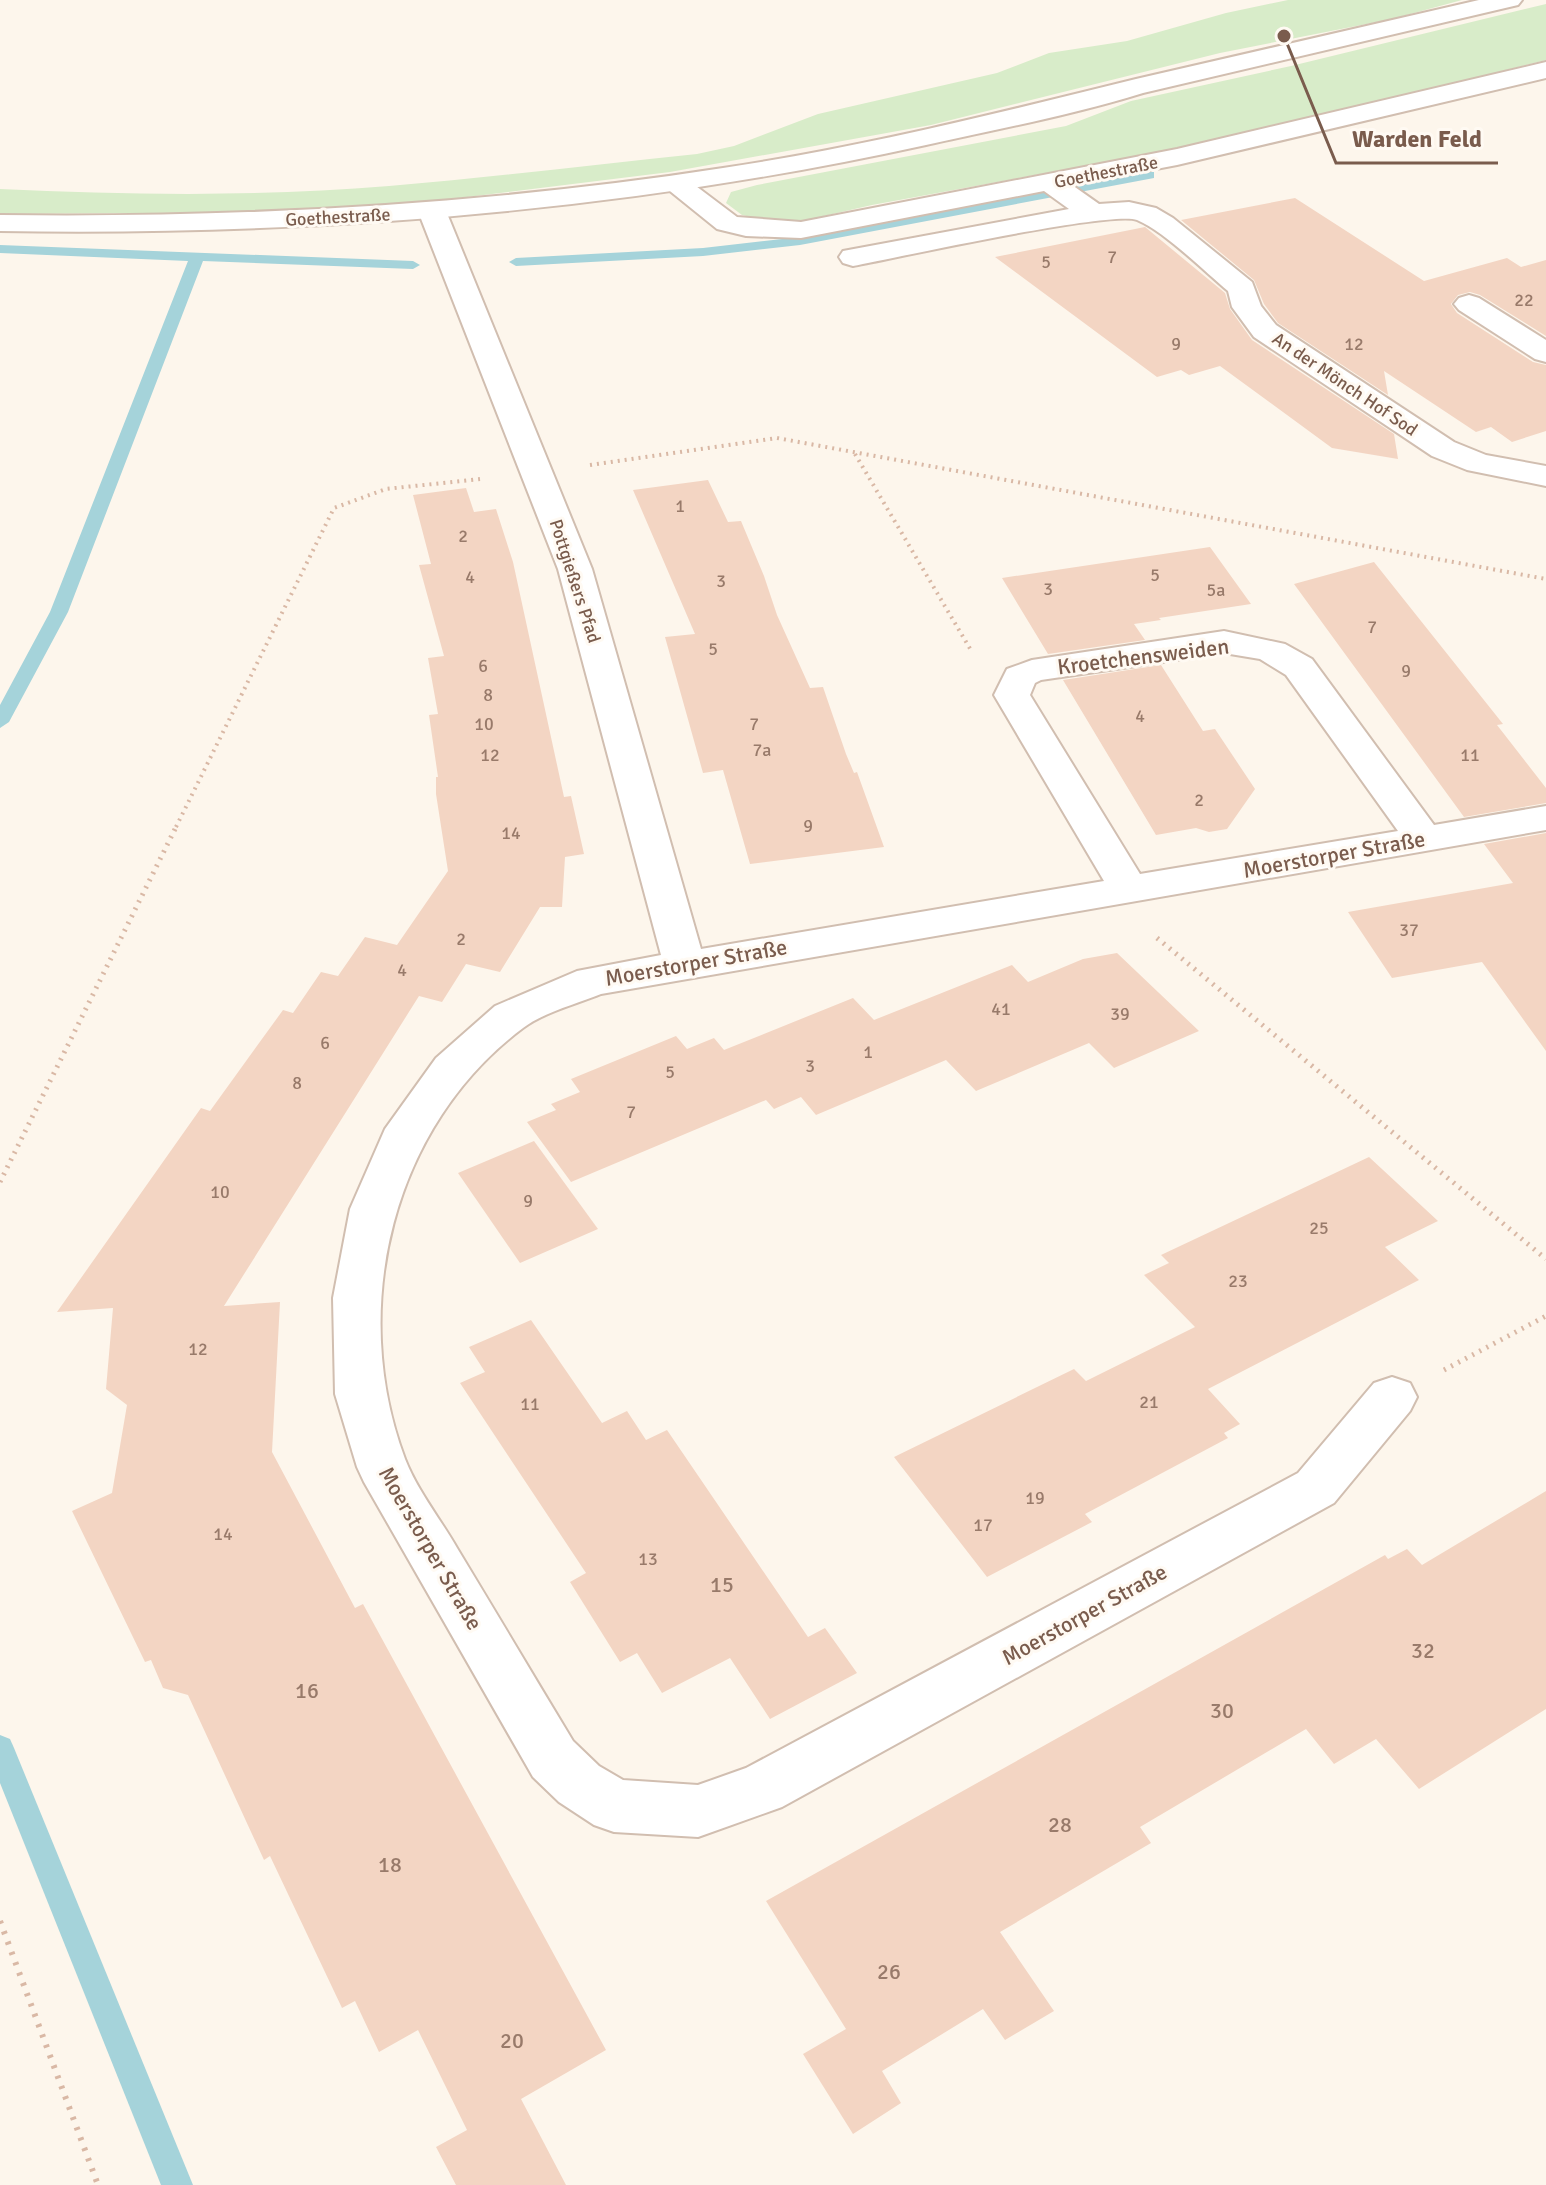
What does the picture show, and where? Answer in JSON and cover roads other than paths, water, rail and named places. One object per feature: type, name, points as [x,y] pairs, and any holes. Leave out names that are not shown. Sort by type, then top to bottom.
[{"type":"street","name":"Goethestraße","points":[[0,223],[191,224],[432,211],[674,183],[989,123],[1510,0]]},
{"type":"street","name":"Goethestraße","points":[[674,183],[727,223],[746,228],[801,230],[1051,183],[1276,135],[1546,70]]},
{"type":"street","points":[[1051,183],[1093,213]]},
{"type":"street","name":"An der Mönch Hof Sod","points":[[853,257],[1093,213],[1129,210],[1146,214],[1163,224],[1242,288],[1247,307],[1265,331],[1443,449],[1478,463],[1546,476]]},
{"type":"street","name":"Pottgießers Pfad","points":[[432,211],[575,569],[684,963]]},
{"type":"street","points":[[1469,304],[1546,353]]},
{"type":"street","name":"Kroetchensweiden","points":[[1117,893],[1012,695],[1020,677],[1032,671],[1224,642],[1267,648],[1284,655],[1299,667],[1423,838]]},
{"type":"street","name":"Moerstorper Straße","points":[[1392,1397],[1316,1488],[762,1789],[698,1811],[614,1806],[579,1784],[553,1759],[382,1467],[360,1394],[357,1298],[373,1209],[407,1129],[451,1069],[510,1016],[592,981],[1546,818]]},
{"type":"waterway","points":[[516,262],[703,252],[800,241],[1149,175]]},
{"type":"waterway","points":[[0,249],[413,265]]},
{"type":"waterway","points":[[0,722],[59,612],[197,257]]},
{"type":"waterway","points":[[0,1748],[177,2185]]},
{"type":"place","name":"Warden Feld","points":[[1284,36]]}]
